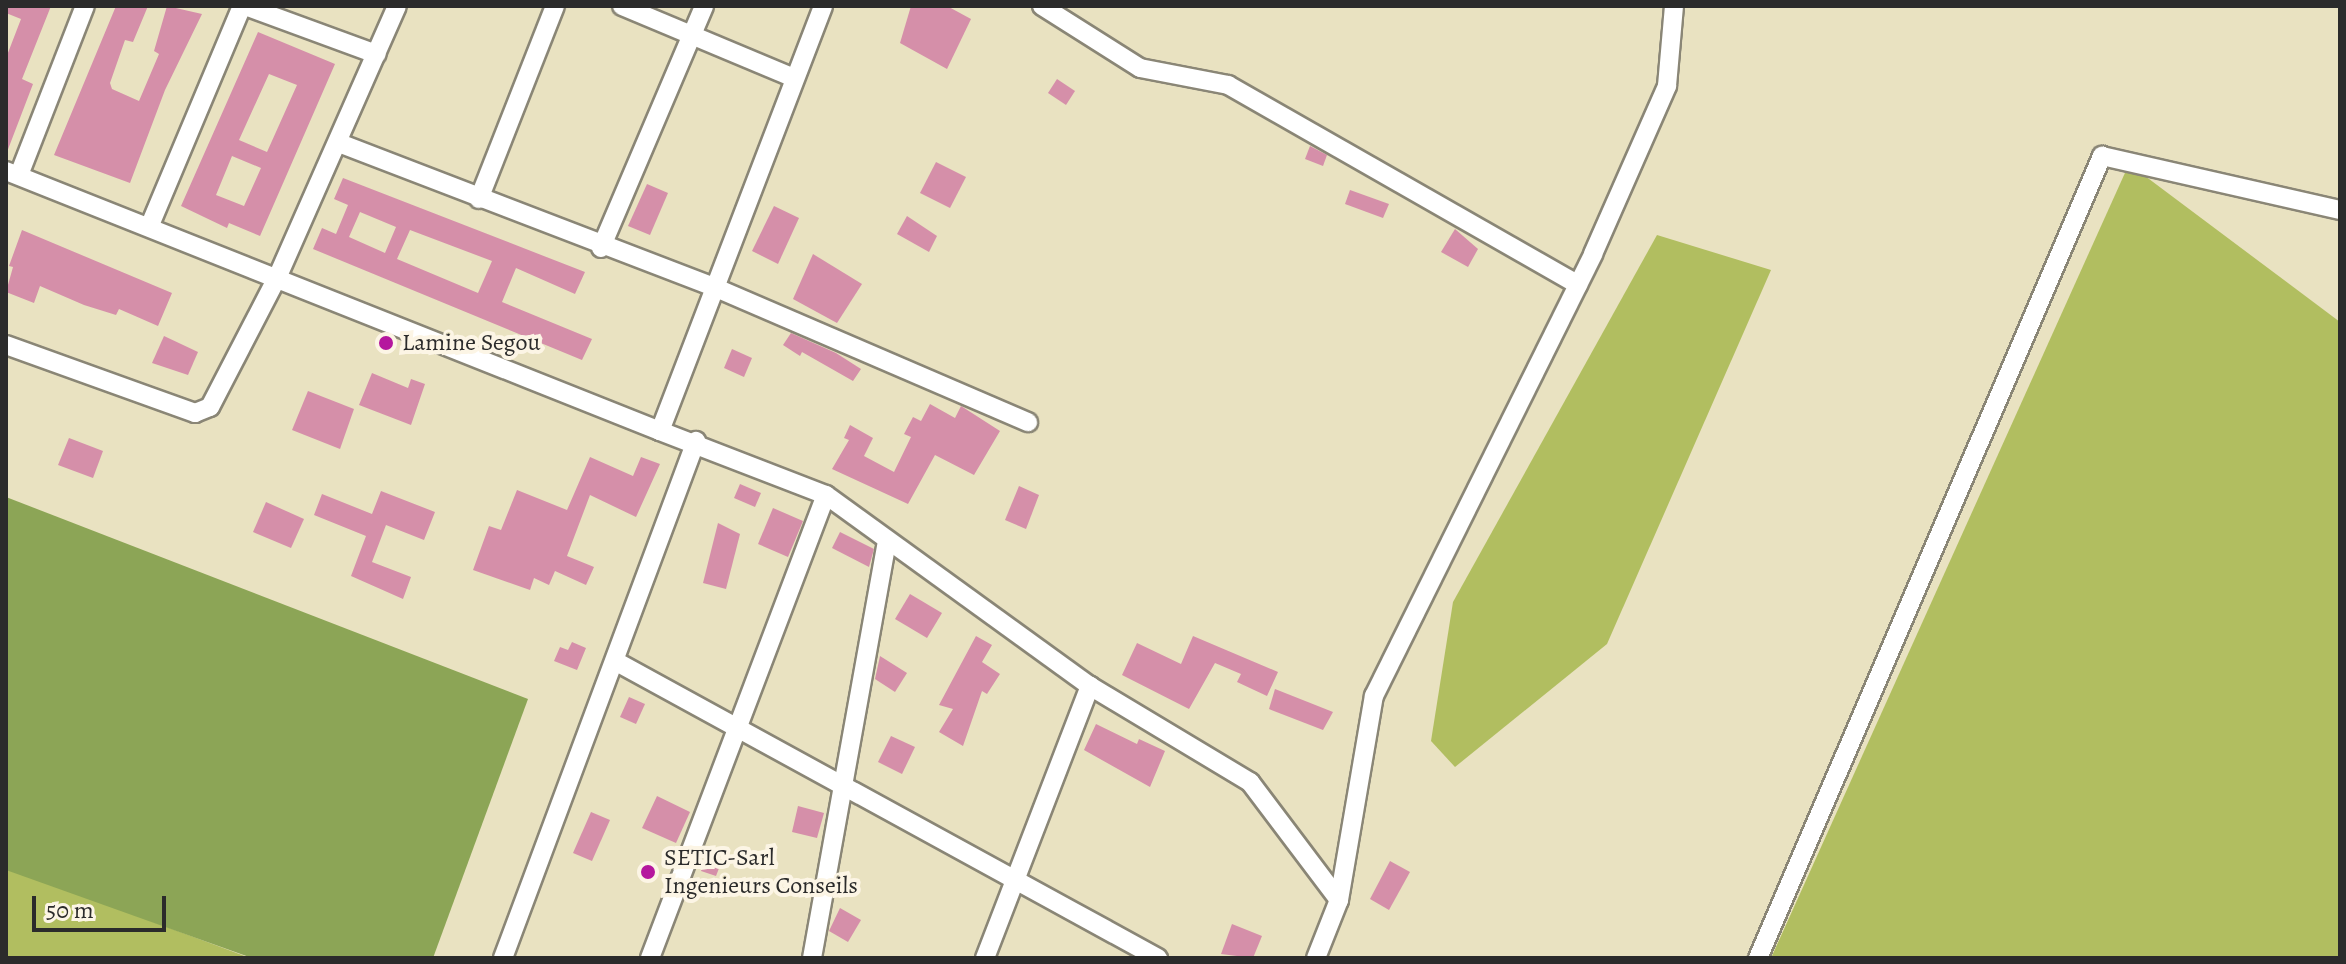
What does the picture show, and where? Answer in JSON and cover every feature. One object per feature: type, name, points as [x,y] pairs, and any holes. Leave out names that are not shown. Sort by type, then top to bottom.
[{"type":"street","points":[[85,6],[12,173],[150,225],[826,495],[887,543],[1090,686],[1250,782],[1339,900]]},
{"type":"street","points":[[150,225],[243,6],[376,54]]},
{"type":"street","points":[[6,345],[195,413],[204,411],[277,278],[397,6]]},
{"type":"street","points":[[479,199],[555,6]]},
{"type":"street","points":[[622,6],[794,78]]},
{"type":"street","points":[[601,248],[704,6]]},
{"type":"street","points":[[660,431],[823,6]]},
{"type":"street","points":[[1042,6],[1140,68],[1228,85],[1578,285]]},
{"type":"street","points":[[1316,958],[1339,900],[1374,696],[1578,285],[1667,86],[1674,6]]},
{"type":"street","points":[[339,143],[601,248],[714,287],[1028,422]]},
{"type":"street","points":[[1758,958],[2102,156],[2340,210]]},
{"type":"street","points":[[503,958],[696,441]]},
{"type":"street","points":[[650,958],[826,495]]},
{"type":"street","points":[[812,958],[840,785],[887,543]]},
{"type":"street","points":[[615,661],[1158,958]]},
{"type":"street","points":[[985,958],[1090,686]]},
{"type":"green space","points":[[2129,164],[2340,322],[2340,958],[1771,958]]},
{"type":"green space","points":[[1657,235],[1771,270],[1607,644],[1455,767],[1431,741],[1453,602]]},
{"type":"green space","points":[[6,497],[528,699],[433,958],[252,958],[6,870]]},
{"type":"green space","points":[[6,867],[250,958],[6,958]]},
{"type":"building","points":[[6,6],[51,6],[22,79],[33,84],[7,152],[6,58],[21,19],[6,13]]},
{"type":"building","points":[[116,6],[148,6],[133,42],[125,40],[110,83],[112,89],[139,101],[159,54],[154,51],[167,6],[202,14],[165,90],[130,183],[54,155]]},
{"type":"building","points":[[911,6],[947,6],[971,19],[947,69],[900,43]]},
{"type":"building","points":[[258,32],[335,64],[260,236],[229,223],[227,228],[181,206]],"holes":[[[269,74],[297,85],[267,152],[239,140]],[[232,156],[261,168],[244,206],[216,195]]]},
{"type":"building","points":[[1057,79],[1075,91],[1066,105],[1048,93]]},
{"type":"building","points":[[1310,146],[1327,155],[1323,166],[1305,159]]},
{"type":"building","points":[[936,162],[966,177],[950,208],[920,193]]},
{"type":"building","points":[[343,178],[585,272],[575,294],[516,268],[502,302],[592,339],[582,360],[313,249],[322,228],[336,234],[348,205],[334,199]],"holes":[[[360,212],[396,227],[385,253],[349,237]],[[410,230],[492,261],[478,293],[397,259]]]},
{"type":"building","points":[[647,184],[668,193],[650,235],[628,226]]},
{"type":"building","points":[[1350,190],[1389,204],[1383,218],[1345,204]]},
{"type":"building","points":[[774,206],[799,218],[778,264],[752,251]]},
{"type":"building","points":[[907,216],[937,236],[929,252],[897,234]]},
{"type":"building","points":[[1455,229],[1478,249],[1468,267],[1441,252]]},
{"type":"building","points":[[22,230],[172,293],[158,326],[119,309],[116,315],[84,305],[40,286],[34,303],[6,292],[13,267],[9,266]]},
{"type":"building","points":[[813,254],[862,284],[837,323],[793,299]]},
{"type":"building","points":[[791,333],[836,353],[861,369],[853,381],[802,352],[800,356],[783,345]]},
{"type":"building","points":[[164,336],[198,352],[188,375],[152,363]]},
{"type":"building","points":[[732,349],[752,358],[744,377],[724,368]]},
{"type":"building","points":[[372,373],[408,388],[411,379],[425,384],[411,425],[359,405]]},
{"type":"building","points":[[308,391],[354,409],[340,449],[292,430]]},
{"type":"building","points":[[930,404],[955,418],[961,406],[1000,431],[974,475],[935,455],[908,504],[832,469],[849,440],[844,438],[850,425],[873,438],[864,456],[894,472],[911,437],[904,434],[913,417],[921,421]]},
{"type":"building","points":[[69,438],[103,451],[93,478],[58,465]]},
{"type":"building","points":[[590,457],[633,476],[641,457],[660,464],[636,517],[590,495],[567,556],[594,567],[586,585],[555,571],[549,585],[534,578],[530,590],[473,570],[489,526],[501,530],[517,490],[567,510]]},
{"type":"building","points":[[740,484],[761,493],[755,507],[734,498]]},
{"type":"building","points":[[1019,486],[1039,495],[1026,529],[1005,520]]},
{"type":"building","points":[[381,491],[435,512],[424,540],[386,525],[372,562],[411,577],[403,599],[351,576],[366,536],[314,515],[322,494],[372,514]]},
{"type":"building","points":[[266,502],[304,519],[291,548],[253,532]]},
{"type":"building","points":[[773,508],[803,521],[788,557],[758,544]]},
{"type":"building","points":[[718,523],[740,534],[726,589],[703,583]]},
{"type":"building","points":[[840,532],[874,549],[869,567],[832,548]]},
{"type":"building","points":[[910,594],[942,613],[927,638],[895,619]]},
{"type":"building","points":[[976,636],[992,645],[982,662],[1000,674],[987,694],[982,691],[963,746],[939,732],[953,709],[939,705]]},
{"type":"building","points":[[1193,636],[1278,672],[1267,696],[1237,682],[1241,674],[1215,663],[1189,709],[1122,675],[1137,643],[1181,664]]},
{"type":"building","points":[[572,642],[586,648],[577,670],[554,661],[560,647],[568,650]]},
{"type":"building","points":[[880,656],[907,673],[895,692],[875,679]]},
{"type":"building","points":[[1275,689],[1333,712],[1323,730],[1269,709]]},
{"type":"building","points":[[629,697],[645,704],[636,724],[620,717]]},
{"type":"building","points":[[1096,724],[1137,744],[1139,739],[1165,751],[1150,787],[1084,750]]},
{"type":"building","points":[[891,736],[915,747],[902,774],[878,762]]},
{"type":"building","points":[[657,796],[690,812],[676,843],[642,828]]},
{"type":"building","points":[[798,806],[824,813],[817,838],[792,832]]},
{"type":"building","points":[[591,812],[610,820],[592,861],[573,853]]},
{"type":"building","points":[[705,858],[721,863],[716,876],[701,871]]},
{"type":"building","points":[[1390,861],[1410,872],[1389,910],[1370,899]]},
{"type":"building","points":[[840,908],[861,920],[848,942],[829,931]]},
{"type":"building","points":[[1232,924],[1262,936],[1253,958],[1221,954]]},
{"type":"place","name":"Lamine Segou","points":[[386,343]]},
{"type":"place","name":"SETIC-Sarl Ingenieurs Conseils","points":[[648,872]]}]
